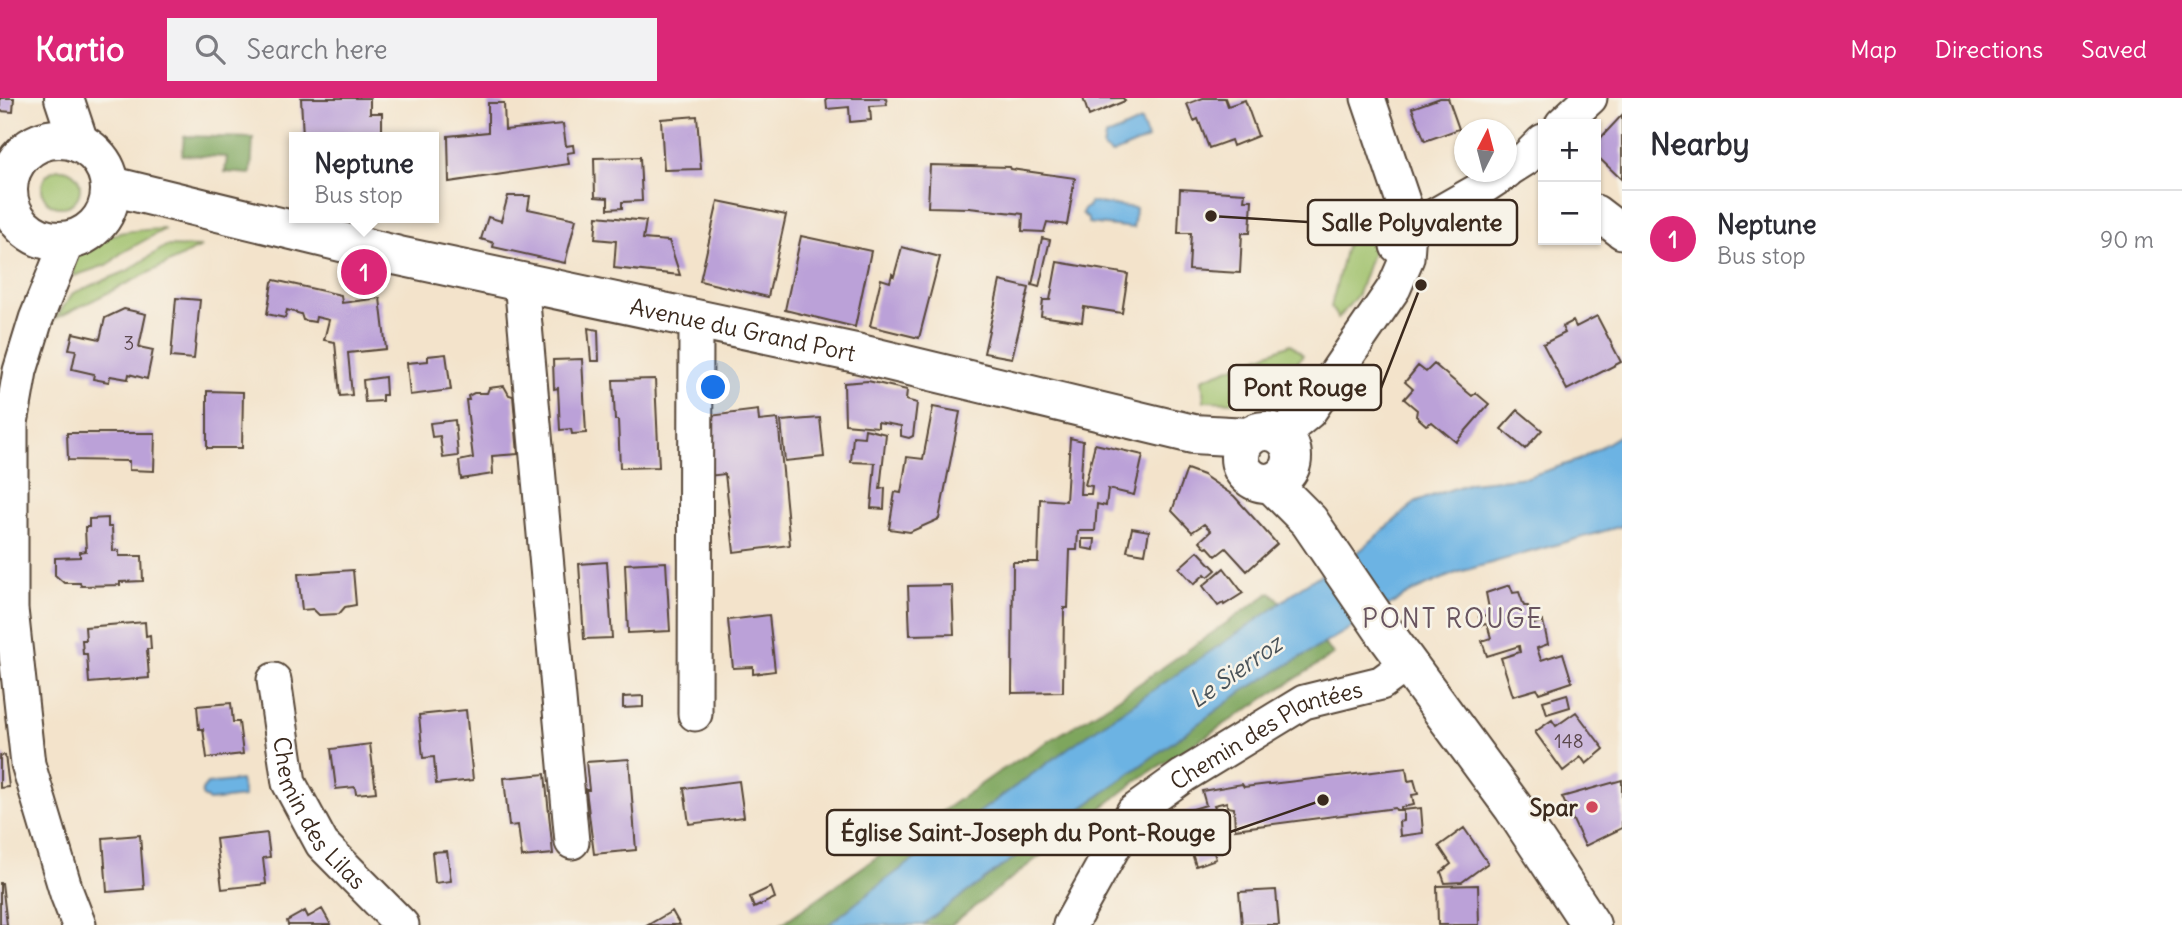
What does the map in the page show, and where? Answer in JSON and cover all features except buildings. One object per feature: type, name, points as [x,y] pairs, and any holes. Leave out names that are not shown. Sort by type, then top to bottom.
[{"type":"main road","points":[[36,150],[48,98]]},
{"type":"main road","points":[[36,150],[92,150],[101,160],[111,186],[106,212],[70,234],[24,227],[6,207],[9,183],[36,150],[64,98]]},
{"type":"main road","name":"Avenue du Grand Port","points":[[111,186],[399,256],[870,356],[1193,434],[1276,449]]},
{"type":"main road","name":"Avenue du Grand Port","points":[[70,234],[239,217]]},
{"type":"main road","points":[[1276,449],[1315,532],[1398,651],[1513,807],[1591,925]]},
{"type":"street","points":[[1276,449],[1369,325],[1394,288],[1407,258],[1414,227],[1368,98]]},
{"type":"street","points":[[1567,119],[1590,98]]},
{"type":"street","points":[[1414,227],[1525,163]]},
{"type":"street","points":[[1601,216],[1622,232]]},
{"type":"street","points":[[70,234],[42,278],[36,319],[20,371],[10,423],[11,609],[28,764],[79,925]]},
{"type":"street","points":[[521,281],[572,842]]},
{"type":"street","points":[[695,713],[696,318]]},
{"type":"street","name":"Chemin des Plantées","points":[[1070,925],[1133,812],[1183,775],[1304,702],[1381,683],[1398,651]]},
{"type":"street","name":"Chemin des Lilas","points":[[274,680],[289,783],[322,844],[402,925]]},
{"type":"green space","points":[[184,136],[253,138],[251,174],[225,172],[227,157],[182,155]]},
{"type":"green space","points":[[61,169],[75,174],[80,188],[75,202],[61,207],[47,202],[42,188],[47,174]]},
{"type":"green space","points":[[1358,197],[1378,200],[1374,248],[1358,294],[1338,319],[1331,307]]},
{"type":"green space","points":[[165,229],[120,254],[109,264],[74,276],[73,267],[77,257],[95,242],[124,232]]},
{"type":"green space","points":[[166,246],[201,247],[55,319],[73,293],[127,271]]},
{"type":"green space","points":[[1291,344],[1303,355],[1284,381],[1255,395],[1231,402],[1204,401],[1202,379]]},
{"type":"green space","points":[[1271,592],[1334,654],[1139,779],[951,925],[780,925],[997,773],[1113,702]]},
{"type":"water","points":[[1141,121],[1148,139],[1112,154],[1103,148],[1105,137]]},
{"type":"water","points":[[1090,202],[1136,208],[1133,228],[1088,223],[1082,213]]},
{"type":"water","name":"Le Sierroz","points":[[1622,434],[1622,526],[1456,573],[1416,590],[1243,691],[922,925],[828,925],[1071,746],[1270,611],[1301,587],[1362,549],[1417,501],[1470,483],[1527,477],[1579,460]]},
{"type":"water","points":[[241,780],[244,797],[209,801],[202,795],[207,784]]},
{"type":"place","name":"Salle Polyvalente","points":[[1211,216]]},
{"type":"place","name":"Neptune","points":[[364,272]]},
{"type":"place","name":"Pont Rouge","points":[[1421,285]]},
{"type":"place","name":"Église Saint-Joseph du Pont-Rouge","points":[[1323,800]]},
{"type":"place","name":"Spar","points":[[1592,807]]},
{"type":"district","name":"PONT ROUGE","points":[[1453,618]]}]
